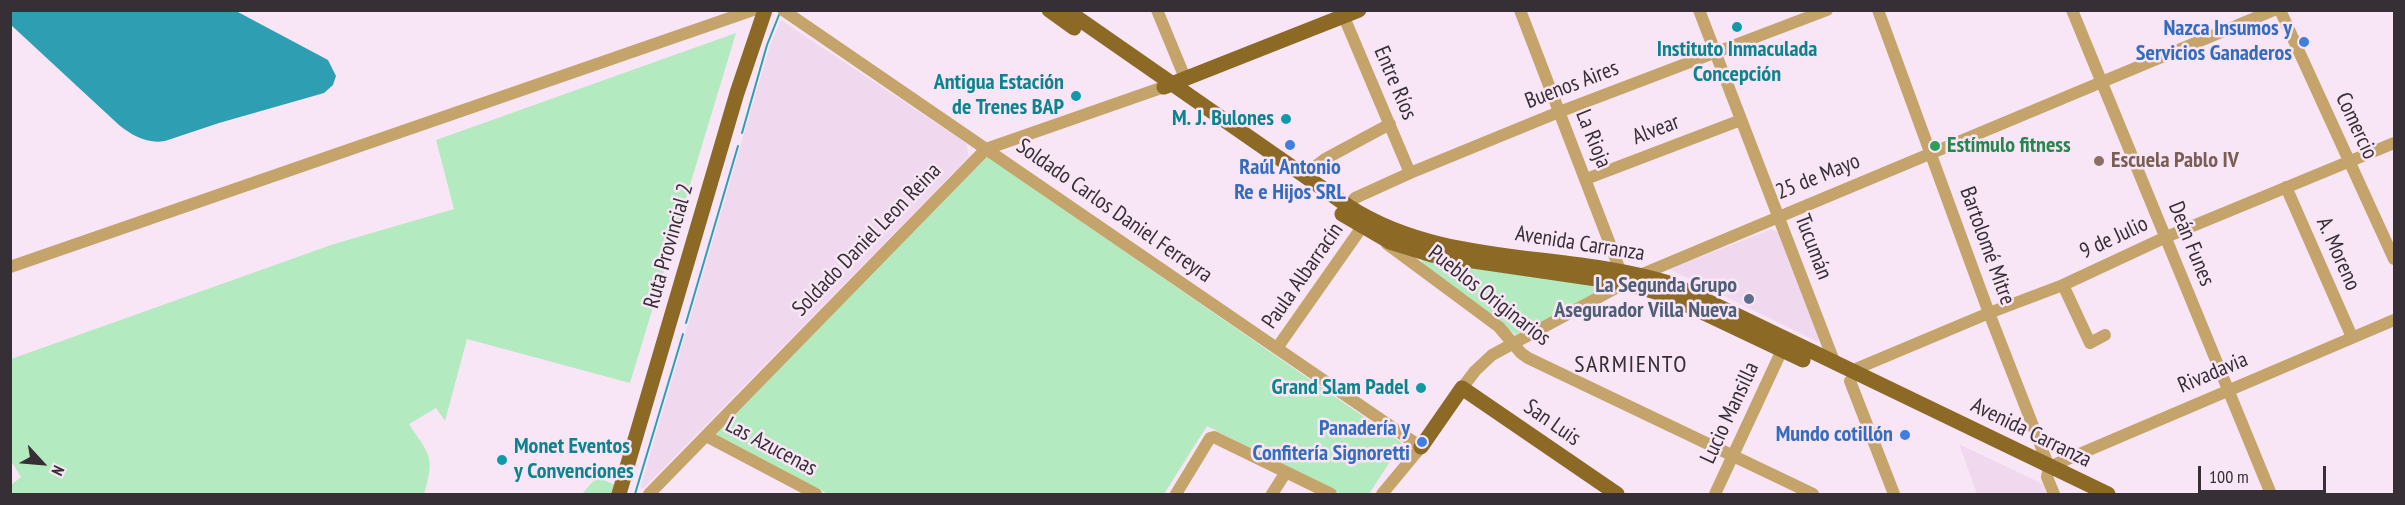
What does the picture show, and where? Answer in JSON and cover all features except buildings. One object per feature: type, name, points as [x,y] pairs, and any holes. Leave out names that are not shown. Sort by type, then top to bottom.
[{"type":"main road","name":"Ruta Provincial 2","points":[[619,494],[737,93],[765,10]]},
{"type":"main road","name":"Avenida Carranza","points":[[1048,10],[1172,83],[1348,212],[1433,244],[1622,277],[1666,295],[1782,350],[1851,376],[2048,472],[2108,495]]},
{"type":"main road","name":"Avenida Carranza","points":[[1066,10],[1304,175],[1367,230],[1401,246],[1432,255],[1622,277],[1640,275],[1672,284],[1836,364],[1851,376]]},
{"type":"main road","points":[[1172,83],[1342,14],[1359,10]]},
{"type":"main road","points":[[1421,447],[1462,388]]},
{"type":"main road","name":"San Luis","points":[[1462,388],[1617,495]]},
{"type":"main road","name":"Avenida Carranza","points":[[2048,472],[2085,495]]},
{"type":"street","points":[[10,267],[753,10]]},
{"type":"street","name":"Soldado Carlos Daniel Ferreyra","points":[[783,10],[1421,447]]},
{"type":"street","points":[[1157,10],[1172,83]]},
{"type":"street","name":"La Rioja","points":[[1521,10],[1622,277]]},
{"type":"street","name":"Tucumán","points":[[1699,10],[1836,364]]},
{"type":"street","name":"Buenos Aires","points":[[1348,212],[1355,198],[1410,173],[1559,112],[1827,10]]},
{"type":"street","name":"Bartolomé Mitre","points":[[1878,10],[2048,472],[2054,495]]},
{"type":"street","name":"Deán Funes","points":[[2072,10],[2271,495]]},
{"type":"street","name":"25 de Mayo","points":[[1640,275],[2274,10]]},
{"type":"street","name":"Comercio","points":[[2280,10],[2394,259]]},
{"type":"street","name":"Entre Ríos","points":[[1342,14],[1410,173]]},
{"type":"street","name":"Soldado Daniel Leon Reina","points":[[650,495],[986,149],[1172,83]]},
{"type":"street","name":"Alvear","points":[[1586,179],[1741,120]]},
{"type":"street","points":[[1304,175],[1325,159],[1390,124]]},
{"type":"street","name":"9 de Julio","points":[[1851,376],[1989,313],[2063,285],[2166,237],[2394,143]]},
{"type":"street","name":"A. Moreno","points":[[2286,187],[2352,337]]},
{"type":"street","name":"Paula Albarracín","points":[[1277,348],[1367,230]]},
{"type":"street","name":"Pueblos Originarios","points":[[1367,230],[1499,327],[1513,345],[1528,358],[1813,495]]},
{"type":"street","points":[[1462,388],[1482,363],[1622,277]]},
{"type":"street","points":[[2063,285],[2090,343],[2105,335]]},
{"type":"street","name":"Rivadavia","points":[[2048,472],[2228,389],[2394,320]]},
{"type":"street","name":"Lucio Mansilla","points":[[1715,495],[1782,350]]},
{"type":"street","points":[[1851,376],[1894,495]]},
{"type":"street","name":"Las Azucenas","points":[[706,436],[816,495]]},
{"type":"street","points":[[1176,495],[1210,438],[1218,438],[1332,495]]},
{"type":"street","points":[[1382,495],[1421,447]]},
{"type":"street","points":[[1392,495],[1421,447]]},
{"type":"street","points":[[1272,495],[1286,472]]},
{"type":"shaded area","points":[[781,20],[966,143],[969,157],[644,488],[640,488],[770,45]]},
{"type":"shaded area","points":[[1772,229],[1778,232],[1820,338],[1818,342],[1669,269]]},
{"type":"shaded area","points":[[1959,444],[2043,484],[2047,494],[1977,494]]},
{"type":"green space","points":[[736,33],[630,383],[467,339],[445,421],[436,408],[409,424],[426,450],[430,464],[424,494],[11,494],[11,485],[21,477],[11,461],[11,359],[334,244],[454,209],[436,140]]},
{"type":"green space","points":[[985,155],[1402,443],[1369,494],[1341,494],[1207,426],[1164,494],[828,494],[714,435]]},
{"type":"green space","points":[[1422,259],[1608,287],[1516,335],[1422,263]]},
{"type":"green space","points":[[597,477],[615,485],[612,494],[582,494]]},
{"type":"water","points":[[10,11],[236,11],[328,60],[336,76],[333,85],[324,93],[165,141],[146,140],[135,136],[119,125],[11,25]]},
{"type":"waterway","points":[[742,133],[767,45],[779,15]]},
{"type":"waterway","points":[[686,323],[738,146]]},
{"type":"waterway","points":[[635,494],[683,334]]},
{"type":"place","name":"Instituto Inmaculada Concepción","points":[[1737,27]]},
{"type":"place","name":"Nazca Insumos y Servicios Ganaderos","points":[[2304,42]]},
{"type":"place","name":"Antigua Estación de Trenes BAP","points":[[1076,96]]},
{"type":"place","name":"M. J. Bulones","points":[[1286,119]]},
{"type":"place","name":"Raúl Antonio Re e Hijos SRL","points":[[1290,145]]},
{"type":"place","name":"Estímulo fitness","points":[[1935,146]]},
{"type":"place","name":"Escuela Pablo IV","points":[[2099,161]]},
{"type":"place","name":"La Segunda Grupo Asegurador Villa Nueva","points":[[1749,299]]},
{"type":"place","name":"Grand Slam Padel","points":[[1421,388]]},
{"type":"place","name":"Mundo cotillón","points":[[1905,435]]},
{"type":"place","name":"Panadería y Confitería Signoretti","points":[[1422,442]]},
{"type":"place","name":"Monet Eventos y Convenciones","points":[[502,460]]},
{"type":"district","name":"SARMIENTO","points":[[1631,365]]}]
